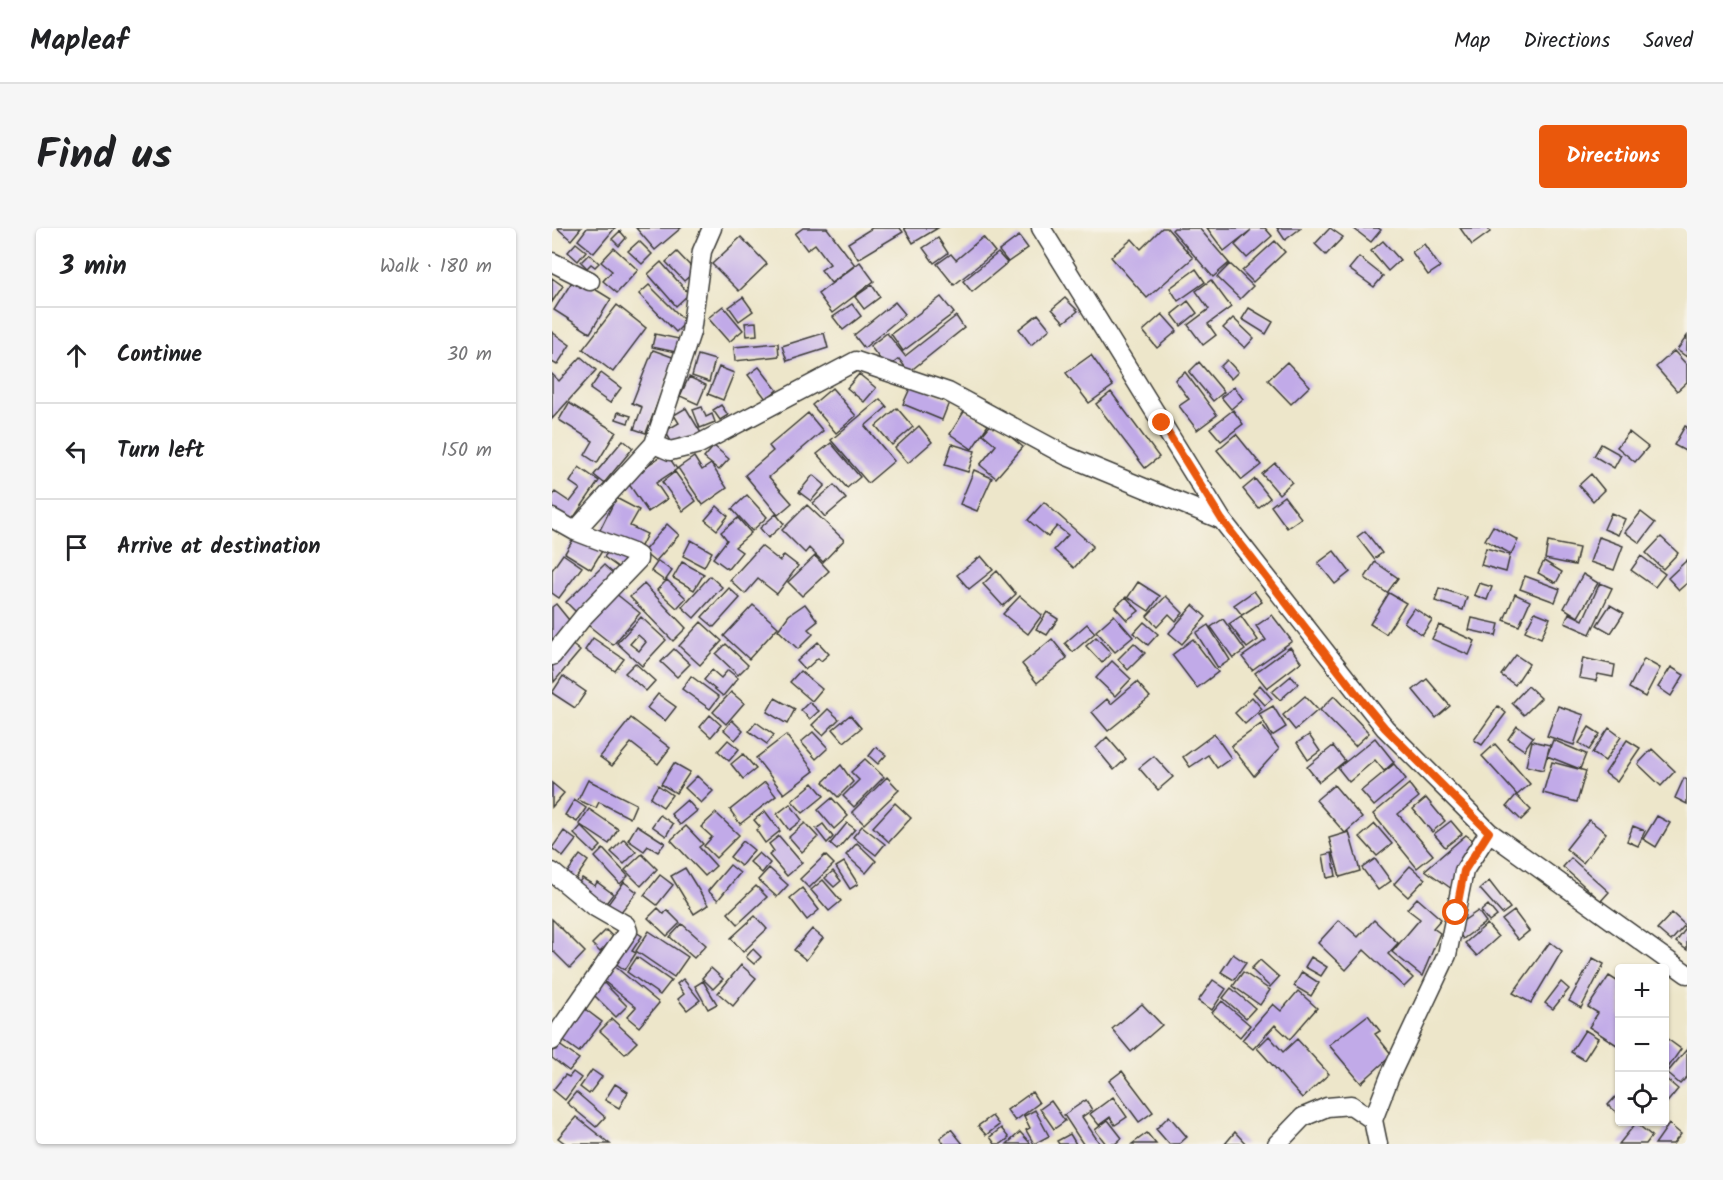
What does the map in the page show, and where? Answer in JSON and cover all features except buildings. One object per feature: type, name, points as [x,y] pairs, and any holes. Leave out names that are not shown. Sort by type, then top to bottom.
[{"type":"street","points":[[575,531],[654,444],[691,332],[702,251],[712,228]]},
{"type":"street","points":[[1041,228],[1222,520],[1385,728],[1489,832],[1687,974]]},
{"type":"street","points":[[552,262],[590,281]]},
{"type":"street","points":[[654,444],[670,451],[699,444],[856,361],[948,392],[1067,456],[1222,520]]},
{"type":"street","points":[[552,518],[575,531],[638,556],[638,560],[584,616],[552,656]]},
{"type":"street","points":[[1378,1144],[1373,1120],[1390,1076],[1447,955],[1464,871],[1489,832]]},
{"type":"street","points":[[552,872],[593,906],[626,925],[628,931],[552,1041]]},
{"type":"street","points":[[1277,1144],[1303,1117],[1327,1107],[1352,1105],[1373,1120]]},
{"type":"route","points":[[1162,423],[1222,520],[1355,692],[1385,728],[1489,832],[1464,871],[1456,913]]}]
